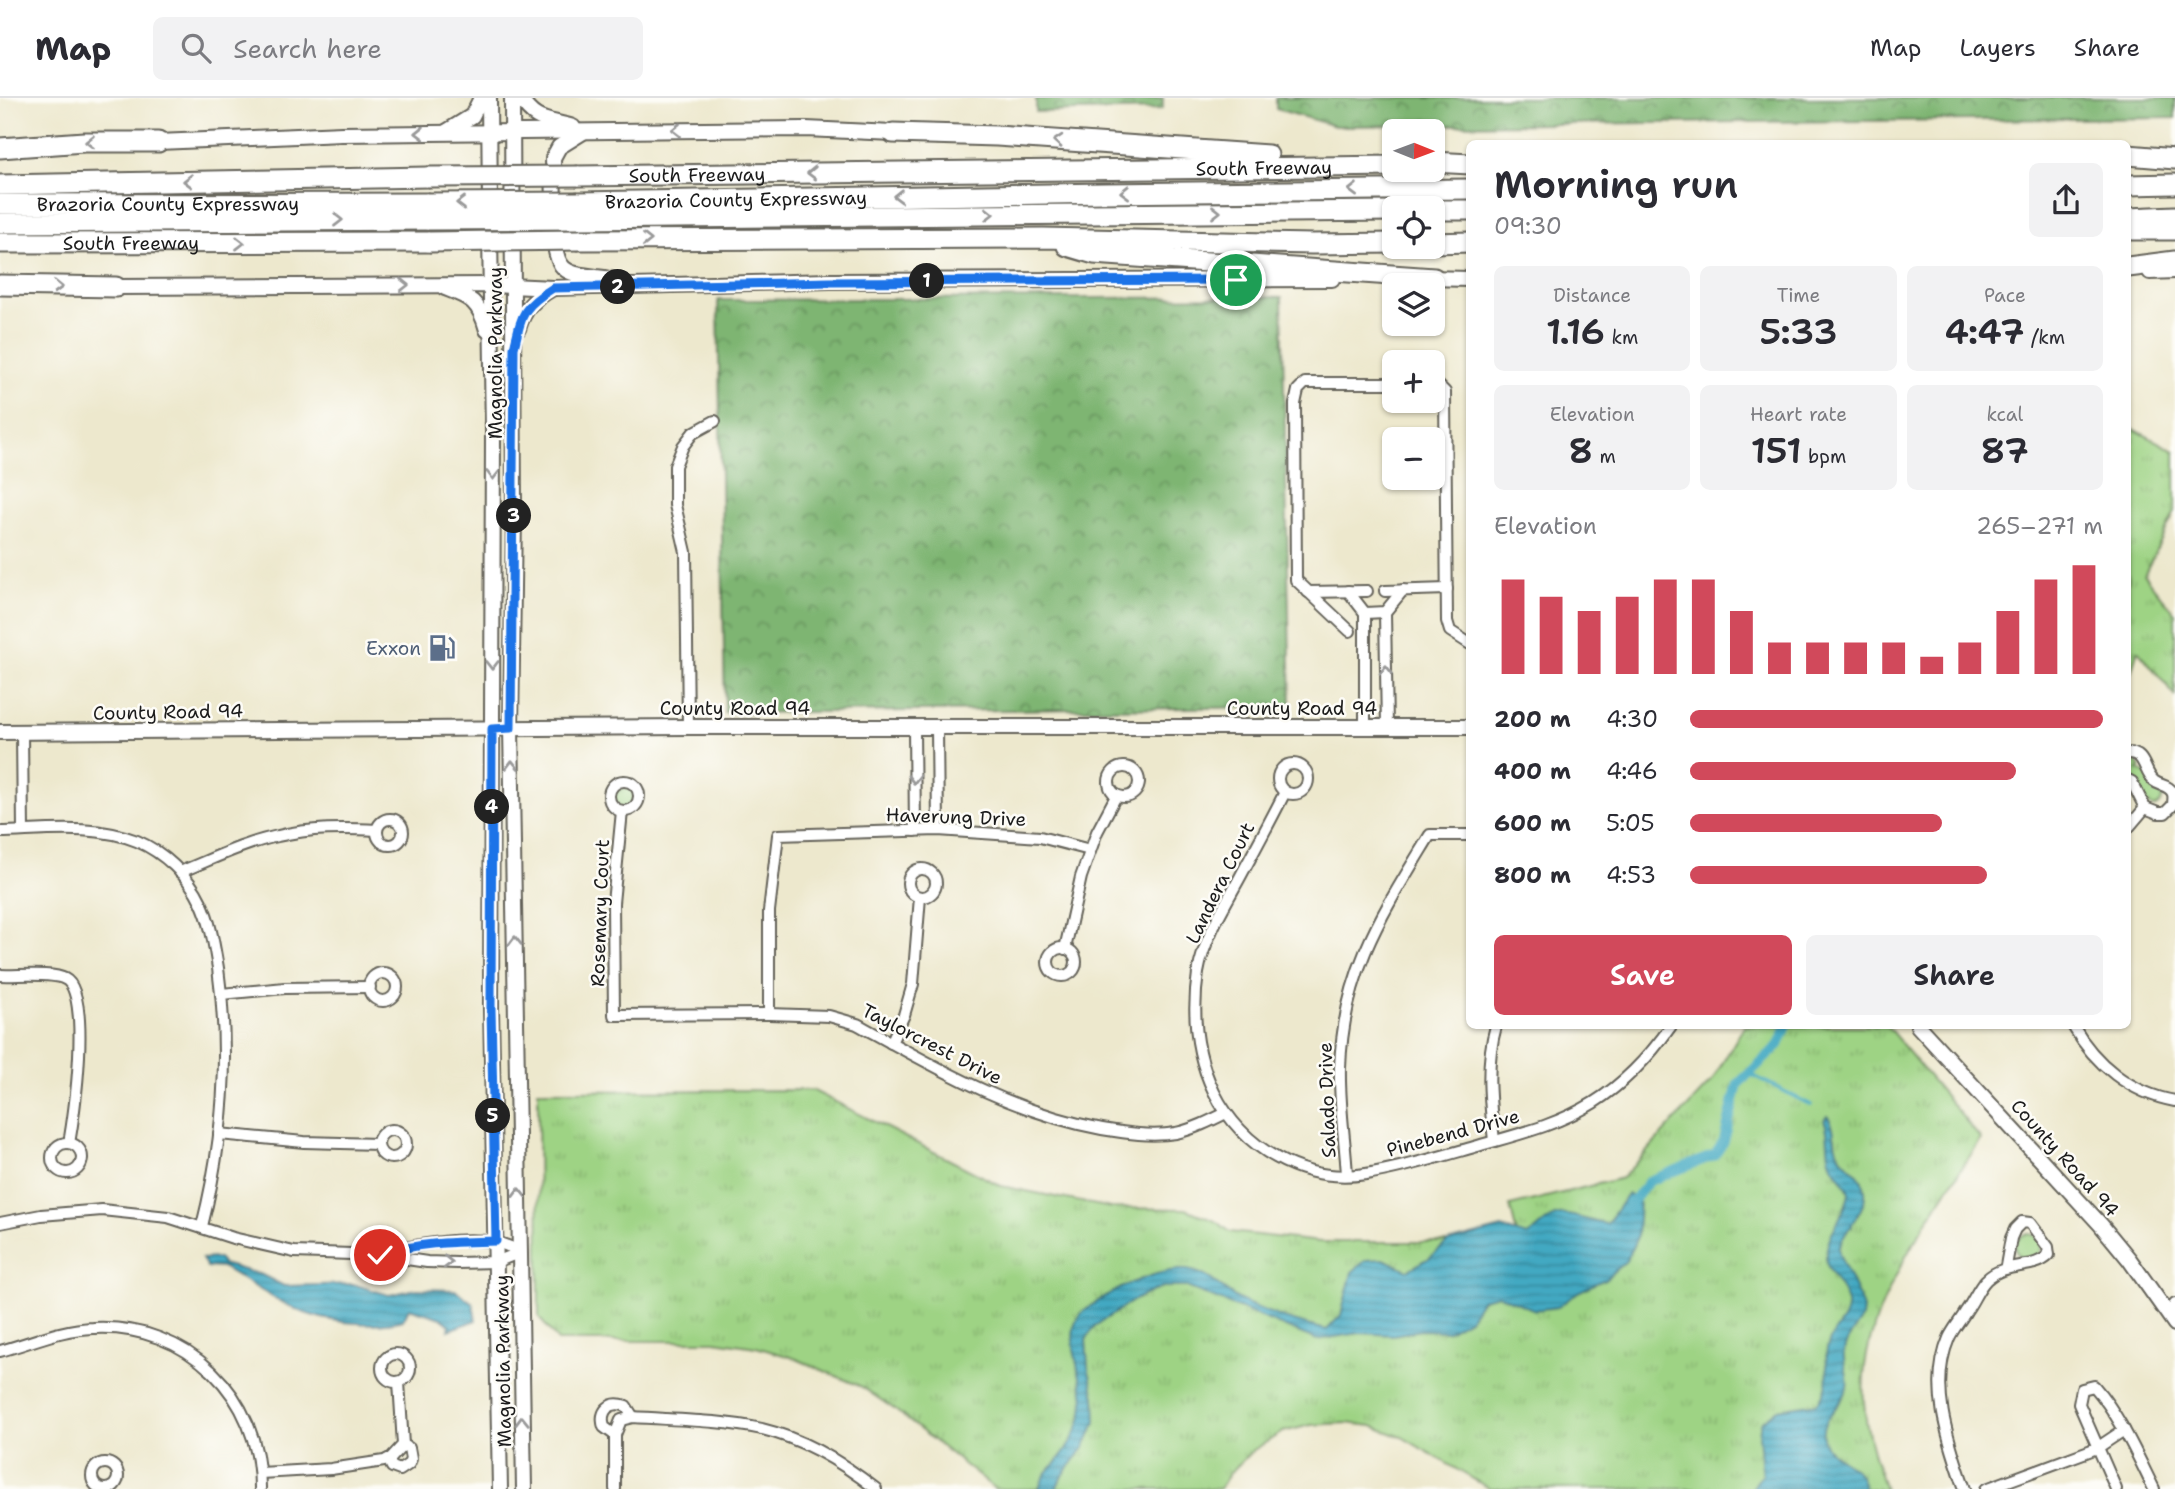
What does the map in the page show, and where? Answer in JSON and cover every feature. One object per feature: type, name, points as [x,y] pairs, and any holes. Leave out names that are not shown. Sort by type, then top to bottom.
[{"type":"highway","points":[[893,133],[997,136],[1214,153],[1382,162]]},
{"type":"highway","points":[[0,148],[84,142],[158,142]]},
{"type":"highway","points":[[2131,152],[2175,145]]},
{"type":"highway","points":[[2131,152],[2175,153]]},
{"type":"highway","points":[[2131,152],[2175,159]]},
{"type":"highway","name":"South Freeway","points":[[0,185],[1382,163]]},
{"type":"highway","points":[[1446,164],[1466,164]]},
{"type":"highway","points":[[2131,185],[2175,184]]},
{"type":"highway","name":"Brazoria County Expressway","points":[[578,211],[1104,192],[1466,189]]},
{"type":"highway","name":"Brazoria County Expressway","points":[[0,204],[428,211],[1382,211]]},
{"type":"highway","points":[[2131,204],[2175,204]]},
{"type":"highway","points":[[1445,210],[1466,210]]},
{"type":"highway","name":"Brazoria County Expressway","points":[[0,223],[428,211]]},
{"type":"highway","points":[[2131,218],[2175,216]]},
{"type":"highway","points":[[2131,230],[2175,230]]},
{"type":"highway","points":[[1043,238],[1094,254],[1382,274]]},
{"type":"highway","name":"South Freeway","points":[[0,243],[1043,238],[1382,243]]},
{"type":"highway","points":[[1445,243],[1466,242]]},
{"type":"highway","points":[[2131,268],[2175,261]]},
{"type":"highway","points":[[0,285],[116,287]]},
{"type":"main road","points":[[445,133],[472,116],[481,98]]},
{"type":"main road","name":"Magnolia Parkway","points":[[489,98],[491,987],[500,1489]]},
{"type":"main road","name":"Magnolia Parkway","points":[[512,98],[514,348],[511,728],[524,1489]]},
{"type":"main road","points":[[520,98],[529,113],[537,118],[584,131]]},
{"type":"main road","points":[[158,142],[329,134],[490,132],[806,129],[893,133]]},
{"type":"main road","points":[[584,131],[559,147],[553,158],[554,252],[559,264],[566,270],[581,276],[641,287]]},
{"type":"main road","points":[[2131,269],[2175,271]]},
{"type":"main road","points":[[116,287],[514,285],[553,288],[842,281],[1382,278]]},
{"type":"main road","points":[[1445,278],[1466,279]]},
{"type":"main road","points":[[437,285],[476,303],[484,318],[491,348]]},
{"type":"main road","points":[[514,348],[522,315],[533,300],[553,288]]},
{"type":"main road","points":[[492,521],[500,526],[504,534],[505,555],[513,591]]},
{"type":"main road","name":"County Road 94","points":[[0,732],[688,727],[1466,727]]},
{"type":"main road","points":[[491,987],[515,986]]},
{"type":"main road","name":"County Road 94","points":[[1921,1029],[2101,1225],[2174,1314]]},
{"type":"street","points":[[1350,631],[1296,580],[1295,404],[1298,390],[1306,383],[1382,383]]},
{"type":"street","points":[[1445,392],[1447,621],[1450,631],[1466,641]]},
{"type":"street","points":[[688,727],[686,551],[674,505],[675,466],[683,446],[693,433],[715,421]]},
{"type":"street","points":[[1385,591],[1447,589]]},
{"type":"street","points":[[1387,727],[1385,612],[1403,590]]},
{"type":"street","points":[[1348,591],[1365,613],[1365,727]]},
{"type":"street","points":[[1308,592],[1367,591]]},
{"type":"street","points":[[1365,613],[1385,612]]},
{"type":"street","points":[[914,727],[915,831]]},
{"type":"street","points":[[937,727],[938,830]]},
{"type":"street","points":[[22,732],[23,831]]},
{"type":"street","points":[[2131,753],[2139,756],[2155,781],[2168,787],[2173,793],[2173,805],[2168,811],[2158,813],[2146,808],[2131,782]]},
{"type":"street","name":"Landera Court","points":[[1226,1113],[1211,1085],[1198,1040],[1195,1018],[1199,969],[1213,926],[1286,792]]},
{"type":"street","points":[[1065,949],[1073,906],[1090,849],[1116,796]]},
{"type":"street","points":[[2131,825],[2146,808]]},
{"type":"street","name":"Rosemary Court","points":[[614,1015],[613,903],[622,811]]},
{"type":"street","points":[[180,872],[276,836],[329,829],[377,830]]},
{"type":"street","name":"Haverung Drive","points":[[769,1014],[769,911],[778,835],[938,830],[1040,837],[1090,849]]},
{"type":"street","points":[[0,832],[94,831],[138,842],[180,872],[201,900],[212,929],[221,994],[222,1095],[210,1196],[202,1226]]},
{"type":"street","name":"Salado Drive","points":[[1347,1175],[1340,1071],[1341,1043],[1351,988],[1368,940],[1430,835],[1466,835]]},
{"type":"street","points":[[891,1043],[911,992],[920,897]]},
{"type":"street","points":[[0,975],[56,976],[72,984],[78,1017],[80,1058],[78,1095],[69,1143]]},
{"type":"street","points":[[221,994],[285,988],[370,987]]},
{"type":"street","name":"Taylorcrest Drive","points":[[614,1015],[769,1014],[840,1018],[857,1024],[995,1097],[1060,1120],[1128,1133],[1177,1133],[1226,1113]]},
{"type":"street","points":[[1494,1141],[1488,1083],[1495,1029]]},
{"type":"street","name":"Pinebend Drive","points":[[1226,1113],[1240,1130],[1273,1156],[1309,1170],[1347,1175],[1365,1174],[1428,1160],[1551,1125],[1594,1102],[1641,1065],[1669,1029]]},
{"type":"street","points":[[2075,1029],[2091,1052],[2118,1078],[2154,1096],[2175,1101]]},
{"type":"street","points":[[219,1134],[290,1141],[378,1144]]},
{"type":"street","points":[[0,1223],[40,1215],[103,1210],[168,1217],[233,1238],[294,1252],[380,1255],[427,1262],[496,1262],[521,1252]]},
{"type":"street","points":[[1965,1489],[1947,1438],[1941,1392],[1942,1366],[1949,1339],[1986,1280],[2006,1266],[2042,1262],[2049,1255],[2048,1247],[2030,1223],[2022,1222],[2015,1229],[2006,1266]]},
{"type":"street","points":[[380,1255],[407,1246],[440,1242],[496,1241],[521,1252]]},
{"type":"street","points":[[0,1351],[57,1334],[92,1328],[117,1328],[159,1337],[197,1359],[230,1391],[244,1412],[254,1437],[260,1489]]},
{"type":"street","points":[[260,1474],[331,1469],[388,1459],[392,1467],[400,1470],[409,1464],[411,1452],[402,1445],[399,1382]]},
{"type":"street","points":[[2116,1489],[2079,1404],[2082,1389],[2094,1386],[2124,1430],[2154,1489]]},
{"type":"street","points":[[615,1434],[604,1427],[603,1413],[607,1408],[612,1404],[626,1406],[633,1417]]},
{"type":"street","points":[[615,1489],[615,1434],[621,1420],[633,1417],[763,1429],[810,1447],[876,1489]]},
{"type":"street","points":[[1986,1489],[2097,1448],[2124,1430]]},
{"type":"green space","points":[[1036,98],[1163,98],[1163,109],[1036,112]]},
{"type":"green space","points":[[1276,98],[2175,98],[2175,118],[1446,125],[1446,119],[1382,119],[1382,126],[1335,126],[1276,109]]},
{"type":"green space","points":[[1282,297],[1291,707],[725,713],[718,300]]},
{"type":"green space","points":[[2131,428],[2175,451],[2175,512],[2144,575],[2175,613],[2175,696],[2138,650],[2131,671]]},
{"type":"green space","points":[[2131,760],[2135,761],[2141,767],[2138,770],[2150,776],[2160,788],[2162,799],[2153,808],[2131,793]]},
{"type":"green space","points":[[624,782],[633,786],[637,795],[633,804],[624,808],[615,804],[611,795],[615,786]]},
{"type":"green space","points":[[1742,1029],[1889,1029],[1981,1139],[1902,1263],[1872,1332],[1865,1367],[1864,1401],[1874,1457],[1885,1489],[1490,1489],[1402,1437],[1372,1426],[1346,1423],[1311,1425],[1283,1432],[1252,1451],[1230,1473],[1219,1489],[995,1489],[862,1387],[794,1358],[756,1347],[715,1341],[558,1341],[539,1317],[538,1091],[812,1090],[1001,1186],[1111,1208],[1186,1209],[1218,1222],[1230,1232],[1320,1242],[1519,1242],[1510,1206],[1622,1178],[1712,1081]]},
{"type":"green space","points":[[2028,1234],[2037,1238],[2041,1247],[2037,1256],[2028,1260],[2019,1256],[2015,1247],[2019,1238]]},
{"type":"water","points":[[1827,1116],[1832,1125],[1838,1152],[1860,1177],[1865,1195],[1859,1213],[1839,1246],[1839,1254],[1863,1309],[1862,1318],[1844,1351],[1847,1378],[1845,1394],[1826,1422],[1823,1434],[1824,1441],[1833,1454],[1857,1472],[1864,1489],[1751,1489],[1762,1475],[1759,1434],[1761,1422],[1778,1409],[1817,1403],[1828,1378],[1826,1357],[1829,1342],[1844,1319],[1847,1309],[1845,1297],[1826,1261],[1827,1246],[1849,1194],[1830,1160],[1824,1120]]},
{"type":"water","points":[[1628,1193],[1639,1200],[1637,1237],[1626,1261],[1605,1279],[1578,1292],[1558,1307],[1535,1310],[1499,1295],[1482,1299],[1469,1319],[1448,1331],[1421,1330],[1393,1335],[1359,1333],[1317,1340],[1187,1287],[1162,1287],[1136,1299],[1095,1326],[1086,1340],[1096,1422],[1084,1448],[1056,1489],[1039,1489],[1044,1476],[1063,1454],[1075,1434],[1082,1417],[1084,1406],[1074,1351],[1074,1328],[1082,1313],[1115,1291],[1160,1273],[1192,1271],[1252,1305],[1284,1318],[1327,1330],[1341,1315],[1352,1272],[1366,1260],[1383,1259],[1408,1270],[1429,1258],[1448,1242],[1502,1228],[1527,1236],[1555,1216],[1561,1215],[1607,1224]]},
{"type":"water","points":[[218,1258],[222,1264],[262,1275],[284,1286],[353,1284],[389,1295],[416,1289],[455,1290],[473,1303],[476,1320],[449,1330],[450,1325],[441,1318],[409,1308],[403,1320],[393,1322],[357,1323],[321,1318],[290,1306],[224,1268],[207,1267],[202,1259]]},
{"type":"waterway","points":[[1627,1209],[1649,1181],[1715,1155],[1724,1141],[1738,1084],[1779,1045],[1786,1029]]},
{"type":"waterway","points":[[1748,1073],[1811,1105]]},
{"type":"place","name":"Exxon","points":[[442,648]]},
{"type":"route","points":[[380,1255],[407,1246],[440,1242],[496,1241],[491,1009],[492,729],[511,728],[514,348],[522,315],[533,300],[553,288],[830,282],[1236,280]]}]
